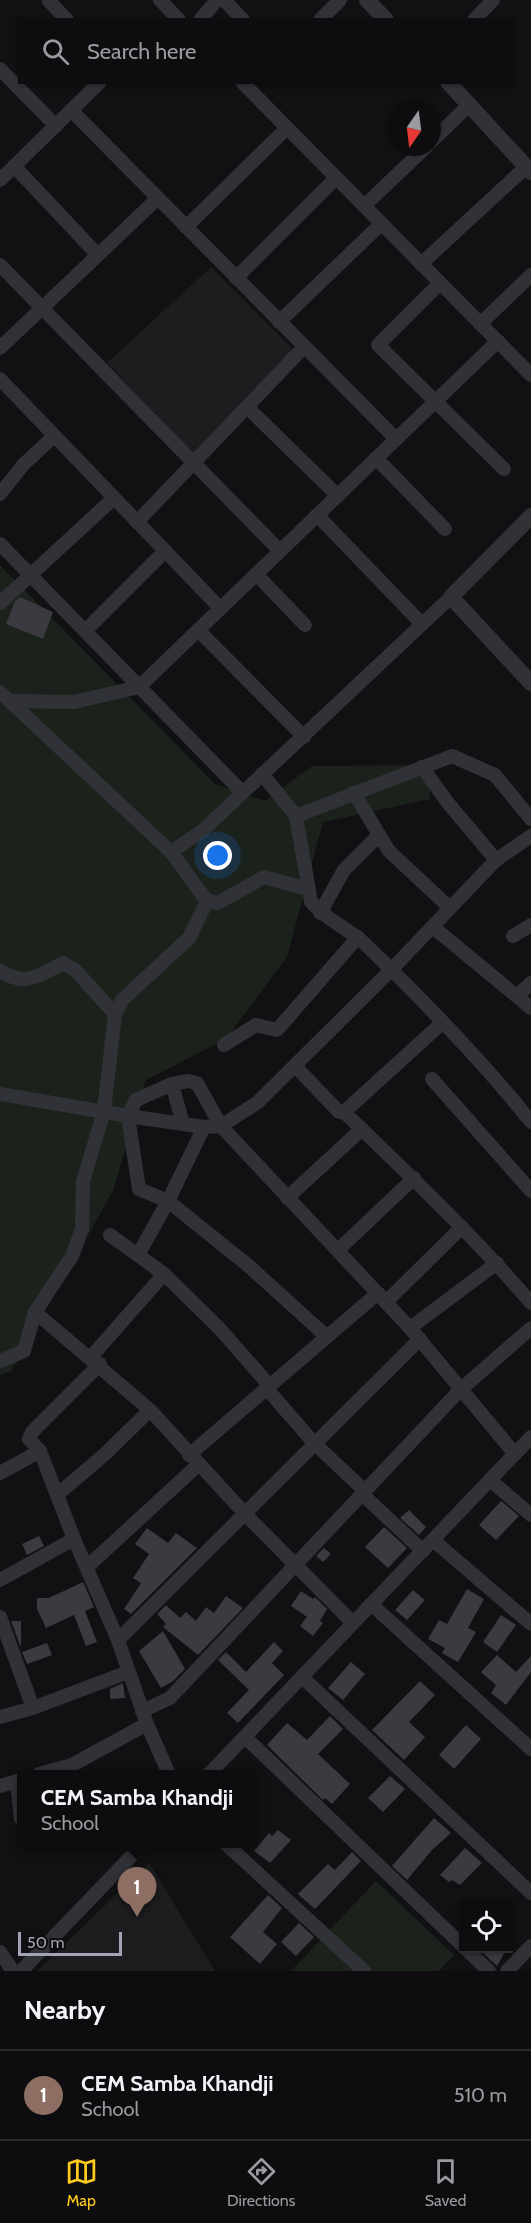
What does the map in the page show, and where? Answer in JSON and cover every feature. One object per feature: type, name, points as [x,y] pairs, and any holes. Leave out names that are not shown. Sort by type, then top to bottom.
[{"type":"street","points":[[160,0],[172,17]]},
{"type":"street","points":[[202,18],[217,0]]},
{"type":"street","points":[[224,0],[241,18]]},
{"type":"street","points":[[322,18],[340,0]]},
{"type":"street","points":[[367,0],[384,18]]},
{"type":"street","points":[[476,18],[493,0]]},
{"type":"street","points":[[49,2],[65,18]]},
{"type":"street","points":[[0,69],[56,126]]},
{"type":"street","points":[[0,180],[98,84]]},
{"type":"street","points":[[421,264],[528,169],[450,84]]},
{"type":"street","points":[[248,85],[287,128],[531,375]]},
{"type":"street","points":[[441,132],[470,105]]},
{"type":"street","points":[[71,110],[396,440]]},
{"type":"street","points":[[186,227],[287,128]]},
{"type":"street","points":[[364,206],[417,156]]},
{"type":"street","points":[[14,166],[97,254]]},
{"type":"street","points":[[237,278],[336,178]]},
{"type":"street","points":[[0,348],[158,198]]},
{"type":"street","points":[[279,322],[381,224]]},
{"type":"street","points":[[0,265],[280,551]]},
{"type":"street","points":[[480,324],[531,275]]},
{"type":"street","points":[[440,283],[378,345],[504,469]]},
{"type":"street","points":[[12,701],[74,702],[139,687],[498,341]]},
{"type":"street","points":[[137,522],[304,347]]},
{"type":"street","points":[[0,379],[220,608]]},
{"type":"street","points":[[247,407],[338,496]]},
{"type":"street","points":[[0,494],[23,465],[54,436]]},
{"type":"street","points":[[376,458],[445,529]]},
{"type":"street","points":[[0,603],[114,498]]},
{"type":"street","points":[[317,515],[422,624]]},
{"type":"street","points":[[171,852],[202,831],[304,737],[451,597],[531,516]]},
{"type":"street","points":[[0,544],[242,792]]},
{"type":"street","points":[[85,631],[165,550]]},
{"type":"street","points":[[256,574],[305,625]]},
{"type":"street","points":[[451,597],[531,683]]},
{"type":"street","points":[[198,630],[304,737]]},
{"type":"street","points":[[0,692],[171,852],[207,901],[218,903],[264,877],[308,888]]},
{"type":"street","points":[[296,816],[452,756],[495,775],[531,819]]},
{"type":"street","points":[[423,767],[448,803],[496,860]]},
{"type":"street","points":[[262,774],[296,816],[311,902],[320,913],[358,937],[391,969],[531,1122]]},
{"type":"street","points":[[354,793],[389,851],[450,908]]},
{"type":"street","points":[[320,913],[344,870],[379,835]]},
{"type":"street","points":[[0,1094],[183,1124],[204,1127],[221,1126],[258,1102],[433,927],[496,860],[531,836]]},
{"type":"street","points":[[0,1361],[24,1351],[35,1312],[72,1256],[82,1228],[83,1181],[104,1111],[115,1014],[122,1000],[189,938],[207,901]]},
{"type":"street","points":[[513,936],[531,925]]},
{"type":"street","points":[[433,927],[531,1008]]},
{"type":"street","points":[[224,1045],[256,1025],[277,1030],[358,937]]},
{"type":"street","points":[[0,971],[13,980],[34,979],[63,963],[75,970],[115,1014]]},
{"type":"street","points":[[517,996],[531,983]]},
{"type":"street","points":[[344,1112],[442,1023]]},
{"type":"street","points":[[294,1066],[339,1112],[344,1112],[414,1178],[497,1263],[531,1303]]},
{"type":"street","points":[[432,1079],[531,1191]]},
{"type":"street","points":[[326,1336],[250,1267],[168,1201],[139,1189],[128,1116],[136,1100],[172,1084],[188,1081],[197,1083],[221,1126],[420,1339],[515,1454]]},
{"type":"street","points":[[172,1084],[183,1124]]},
{"type":"street","points":[[138,1255],[168,1201],[204,1127]]},
{"type":"street","points":[[286,1198],[362,1129]]},
{"type":"street","points":[[338,1250],[414,1178]]},
{"type":"street","points":[[87,1567],[193,1460],[326,1336],[382,1298],[462,1227]]},
{"type":"street","points":[[110,1235],[164,1274],[219,1328],[314,1443],[423,1551]]},
{"type":"street","points":[[410,1328],[497,1263]]},
{"type":"street","points":[[164,1274],[95,1361],[32,1432],[30,1442],[40,1451],[74,1539],[118,1640],[145,1718],[167,1770]]},
{"type":"street","points":[[35,1312],[150,1410],[193,1460],[353,1623]]},
{"type":"street","points":[[76,1770],[170,1698],[460,1390],[531,1328]]},
{"type":"street","points":[[118,1640],[246,1515],[314,1443],[420,1339]]},
{"type":"street","points":[[57,1495],[105,1454],[150,1410]]},
{"type":"street","points":[[213,1770],[531,1437]]},
{"type":"street","points":[[0,1473],[40,1451]]},
{"type":"street","points":[[490,1480],[531,1515]]},
{"type":"street","points":[[0,1580],[74,1539]]},
{"type":"street","points":[[433,1540],[531,1624]]},
{"type":"street","points":[[372,1604],[531,1749]]},
{"type":"street","points":[[0,1617],[33,1708]]},
{"type":"street","points":[[0,1718],[128,1672]]},
{"type":"street","points":[[302,1677],[531,1893]]},
{"type":"street","points":[[245,1737],[459,1943]]},
{"type":"street","points":[[0,1786],[17,1781]]},
{"type":"street","points":[[21,1971],[135,1848]]},
{"type":"street","points":[[230,1848],[364,1971]]},
{"type":"street","points":[[507,1971],[531,1946]]},
{"type":"street","points":[[0,1952],[13,1971]]},
{"type":"street","points":[[469,1953],[489,1971]]},
{"type":"shaded area","points":[[211,267],[294,350],[194,453],[107,363]]},
{"type":"shaded area","points":[[0,565],[215,784],[265,801],[312,766],[429,765],[430,799],[323,822],[287,957],[226,1039],[146,1080],[113,1191],[11,1371],[0,1375]]},
{"type":"shaded area","points":[[149,1863],[215,1971],[37,1971]]},
{"type":"shaded area","points":[[376,1881],[454,1955],[439,1971],[291,1971]]},
{"type":"building","points":[[20,597],[53,612],[43,639],[6,624],[15,601]]},
{"type":"building","points":[[501,1501],[519,1516],[496,1540],[479,1525]]},
{"type":"building","points":[[409,1510],[426,1527],[419,1535],[400,1518]]},
{"type":"building","points":[[384,1527],[407,1548],[388,1568],[365,1547]]},
{"type":"building","points":[[147,1528],[168,1543],[176,1533],[197,1548],[131,1614],[124,1609],[141,1583],[133,1578],[149,1554],[135,1544]]},
{"type":"building","points":[[39,1536],[44,1546],[27,1555],[22,1544]]},
{"type":"building","points":[[324,1548],[331,1554],[323,1562],[316,1556]]},
{"type":"building","points":[[83,1582],[94,1607],[85,1611],[97,1642],[86,1646],[74,1615],[46,1628],[37,1609],[37,1598],[49,1598]]},
{"type":"building","points":[[467,1589],[484,1599],[468,1628],[476,1632],[458,1662],[442,1653],[445,1648],[428,1639],[439,1620],[447,1624]]},
{"type":"building","points":[[413,1590],[425,1600],[407,1620],[395,1610]]},
{"type":"building","points":[[301,1591],[313,1599],[315,1597],[327,1609],[320,1621],[323,1623],[313,1636],[300,1626],[307,1617],[291,1606]]},
{"type":"building","points":[[226,1596],[243,1608],[198,1655],[163,1627],[166,1624],[157,1614],[166,1605],[180,1618],[186,1612],[196,1621],[206,1607],[214,1613]]},
{"type":"building","points":[[501,1615],[516,1625],[497,1652],[483,1642]]},
{"type":"building","points":[[11,1621],[21,1621],[21,1648]]},
{"type":"building","points":[[163,1631],[185,1669],[173,1681],[161,1688],[139,1651]]},
{"type":"building","points":[[274,1642],[283,1651],[272,1663],[284,1675],[238,1723],[227,1713],[249,1690],[218,1660],[226,1652],[246,1672]]},
{"type":"building","points":[[47,1643],[52,1655],[27,1664],[22,1652]]},
{"type":"building","points":[[497,1655],[516,1672],[531,1656],[531,1672],[506,1705],[491,1693],[496,1685],[481,1672]]},
{"type":"building","points":[[351,1662],[365,1674],[343,1700],[328,1688]]},
{"type":"building","points":[[420,1681],[435,1695],[409,1722],[425,1737],[404,1760],[372,1730]]},
{"type":"building","points":[[123,1683],[125,1698],[110,1699],[110,1689]]},
{"type":"building","points":[[330,1716],[343,1729],[318,1754],[350,1784],[332,1804],[325,1798],[323,1800],[267,1745],[287,1723],[307,1740]]},
{"type":"building","points":[[466,1725],[481,1739],[454,1769],[439,1755]]},
{"type":"building","points":[[390,1776],[405,1789],[383,1812],[368,1798]]},
{"type":"building","points":[[434,1818],[451,1833],[432,1850],[407,1880],[392,1866]]},
{"type":"building","points":[[278,1830],[291,1840],[270,1863],[254,1851],[269,1833],[272,1836]]},
{"type":"building","points":[[465,1848],[482,1863],[460,1885],[452,1880],[449,1882],[440,1875]]},
{"type":"building","points":[[352,1852],[361,1861],[315,1909],[298,1894],[328,1864],[335,1870]]},
{"type":"building","points":[[268,1895],[282,1908],[263,1932],[277,1944],[260,1964],[230,1937]]},
{"type":"building","points":[[299,1923],[314,1937],[296,1956],[281,1942]]},
{"type":"building","points":[[483,1953],[504,1953],[497,1966]]},
{"type":"place","name":"CEM Samba Khandji","points":[[137,1917]]}]
